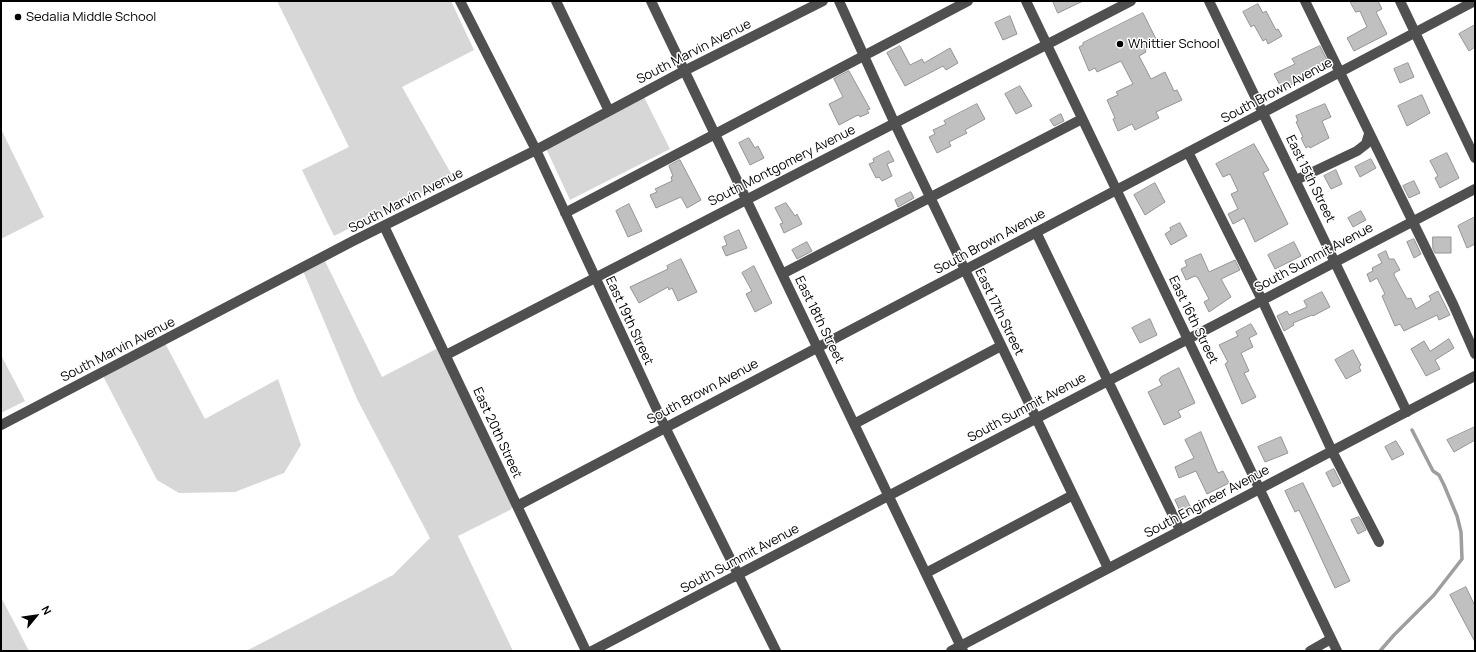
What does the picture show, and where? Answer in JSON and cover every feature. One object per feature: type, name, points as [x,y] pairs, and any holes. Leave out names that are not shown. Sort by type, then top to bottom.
[{"type":"street","name":"East 19th Street","points":[[460,1],[536,150],[665,427],[776,651]]},
{"type":"street","points":[[556,1],[609,111]]},
{"type":"street","name":"East 18th Street","points":[[651,1],[962,648]]},
{"type":"street","name":"South Marvin Avenue","points":[[1,426],[384,226],[536,150],[684,71],[823,1]]},
{"type":"street","name":"East 17th Street","points":[[839,1],[964,270],[1108,568]]},
{"type":"street","points":[[565,213],[968,1]]},
{"type":"street","name":"East 16th Street","points":[[1026,1],[1337,651]]},
{"type":"street","name":"South Montgomery Avenue","points":[[446,355],[595,279],[746,199],[1047,46],[1120,3],[1131,1]]},
{"type":"street","name":"East 15th Street","points":[[1209,1],[1407,412]]},
{"type":"street","points":[[1305,1],[1453,304],[1475,354]]},
{"type":"street","points":[[1400,1],[1475,158]]},
{"type":"street","name":"South Brown Avenue","points":[[517,506],[1475,1]]},
{"type":"street","points":[[782,274],[1082,119]]},
{"type":"street","points":[[1296,180],[1357,151],[1366,144],[1369,134]]},
{"type":"street","points":[[1188,152],[1262,300],[1332,451],[1379,542]]},
{"type":"street","name":"South Summit Avenue","points":[[592,651],[1475,189]]},
{"type":"street","name":"East 20th Street","points":[[384,226],[586,651]]},
{"type":"street","points":[[1036,232],[1180,530]]},
{"type":"street","points":[[854,424],[1001,346]]},
{"type":"street","name":"South Engineer Avenue","points":[[951,651],[962,648],[1108,568],[1475,376]]},
{"type":"street","points":[[926,573],[1073,495]]},
{"type":"street","points":[[1310,651],[1331,639]]},
{"type":"shaded area","points":[[277,1],[451,1],[474,50],[402,87],[453,177],[334,236],[302,170],[349,147]]},
{"type":"shaded area","points":[[643,95],[670,149],[570,200],[544,144]]},
{"type":"shaded area","points":[[1,129],[44,217],[1,239]]},
{"type":"shaded area","points":[[325,261],[382,377],[440,347],[514,505],[510,510],[458,536],[513,651],[246,651],[393,575],[430,538],[357,399],[303,271]]},
{"type":"shaded area","points":[[165,343],[205,419],[278,379],[301,445],[284,473],[235,492],[179,493],[157,480],[102,374]]},
{"type":"shaded area","points":[[1,355],[25,401],[1,413]]},
{"type":"shaded area","points":[[1,597],[29,651],[1,651]]},
{"type":"building","points":[[1053,1],[1083,1],[1058,13]]},
{"type":"building","points":[[1350,1],[1378,1],[1382,9],[1376,12],[1387,34],[1354,51],[1347,38],[1367,27],[1360,11],[1356,12]]},
{"type":"building","points":[[1258,4],[1263,13],[1266,11],[1276,30],[1278,29],[1282,36],[1268,44],[1266,39],[1263,41],[1254,25],[1251,27],[1243,12]]},
{"type":"building","points":[[1143,13],[1158,43],[1145,50],[1146,52],[1139,56],[1151,79],[1165,72],[1174,91],[1177,90],[1182,100],[1156,112],[1159,118],[1135,130],[1132,124],[1118,131],[1113,119],[1115,118],[1107,100],[1118,95],[1116,92],[1133,84],[1121,61],[1097,72],[1095,68],[1089,71],[1079,47],[1083,45],[1083,43]]},
{"type":"building","points":[[1010,16],[1017,34],[1003,40],[995,23]]},
{"type":"building","points":[[1475,25],[1475,47],[1469,51],[1459,34]]},
{"type":"building","points":[[900,46],[910,65],[922,59],[924,63],[950,48],[958,63],[946,70],[943,66],[905,86],[887,53]]},
{"type":"building","points":[[1320,46],[1328,62],[1310,71],[1311,75],[1282,89],[1274,74],[1295,64],[1292,59]]},
{"type":"building","points":[[1408,63],[1414,77],[1400,83],[1394,69]]},
{"type":"building","points":[[849,71],[870,109],[867,110],[869,113],[860,117],[859,115],[856,116],[839,125],[829,104],[843,97],[834,79]]},
{"type":"building","points":[[1020,86],[1032,106],[1016,114],[1005,94]]},
{"type":"building","points":[[1422,95],[1430,113],[1407,126],[1398,106]]},
{"type":"building","points":[[977,104],[985,119],[965,130],[967,133],[949,142],[951,146],[937,153],[929,137],[935,134],[933,130],[946,124],[944,121]]},
{"type":"building","points":[[1325,104],[1331,117],[1322,121],[1329,138],[1310,148],[1309,146],[1306,148],[1296,122],[1298,121],[1296,116]]},
{"type":"building","points":[[1061,114],[1064,121],[1054,126],[1050,120]]},
{"type":"building","points":[[749,138],[755,148],[758,146],[764,158],[750,165],[739,143]]},
{"type":"building","points":[[1254,144],[1269,170],[1263,173],[1288,224],[1255,242],[1244,218],[1233,224],[1228,214],[1238,209],[1231,194],[1238,191],[1230,174],[1223,177],[1216,164]]},
{"type":"building","points":[[889,151],[894,161],[887,164],[892,176],[882,181],[879,177],[876,178],[869,164],[874,162],[873,159]]},
{"type":"building","points":[[1447,153],[1459,178],[1440,188],[1435,178],[1438,176],[1430,161]]},
{"type":"building","points":[[1371,159],[1376,168],[1360,177],[1355,167]]},
{"type":"building","points":[[680,160],[701,200],[687,208],[681,197],[656,208],[650,195],[657,192],[655,189],[672,181],[671,177],[673,176],[669,166]]},
{"type":"building","points":[[1336,170],[1342,184],[1331,189],[1324,176]]},
{"type":"building","points":[[1414,181],[1420,193],[1409,198],[1403,186]]},
{"type":"building","points":[[1155,183],[1165,202],[1145,215],[1134,195]]},
{"type":"building","points":[[911,192],[914,198],[898,207],[895,200]]},
{"type":"building","points":[[786,203],[795,216],[797,214],[802,224],[784,233],[780,224],[783,223],[775,208]]},
{"type":"building","points":[[629,204],[642,231],[628,237],[616,211]]},
{"type":"building","points":[[1361,211],[1366,220],[1353,227],[1348,218]]},
{"type":"building","points":[[1475,217],[1475,244],[1467,248],[1458,226]]},
{"type":"building","points":[[1180,223],[1187,236],[1171,245],[1165,234],[1171,230],[1170,228]]},
{"type":"building","points":[[739,230],[747,248],[726,256],[722,247],[727,245],[724,237]]},
{"type":"building","points":[[1433,237],[1451,237],[1451,253],[1435,253],[1433,249]]},
{"type":"building","points":[[1414,239],[1421,254],[1414,258],[1407,242]]},
{"type":"building","points":[[807,242],[812,251],[797,259],[792,250]]},
{"type":"building","points":[[1294,242],[1301,256],[1275,269],[1268,255]]},
{"type":"building","points":[[1386,251],[1389,259],[1394,259],[1400,270],[1394,273],[1394,275],[1407,299],[1411,298],[1416,309],[1431,300],[1429,296],[1438,291],[1450,315],[1439,320],[1437,315],[1404,331],[1400,324],[1395,326],[1382,296],[1385,294],[1377,278],[1370,282],[1367,274],[1373,271],[1372,268],[1382,263],[1378,255]]},
{"type":"building","points":[[1201,254],[1209,272],[1235,260],[1240,270],[1221,279],[1231,297],[1209,312],[1204,302],[1209,299],[1198,278],[1195,276],[1186,280],[1181,269],[1187,266],[1185,261]]},
{"type":"building","points":[[681,259],[697,292],[678,301],[672,288],[669,290],[668,287],[639,303],[630,287],[668,269],[667,266]]},
{"type":"building","points":[[754,266],[772,303],[755,312],[746,294],[752,291],[742,273]]},
{"type":"building","points":[[1322,292],[1330,307],[1313,316],[1312,315],[1293,323],[1294,325],[1284,331],[1277,316],[1287,311],[1289,315],[1307,307],[1304,301]]},
{"type":"building","points":[[1150,319],[1157,335],[1140,343],[1132,328]]},
{"type":"building","points":[[1251,324],[1257,334],[1249,338],[1253,347],[1241,353],[1249,371],[1244,373],[1256,397],[1242,404],[1225,364],[1228,362],[1219,345],[1238,336],[1236,332]]},
{"type":"building","points":[[1449,339],[1454,348],[1435,360],[1440,369],[1426,376],[1411,349],[1424,341],[1430,351]]},
{"type":"building","points":[[1353,350],[1361,365],[1359,367],[1361,371],[1346,379],[1335,360]]},
{"type":"building","points":[[1179,368],[1195,403],[1178,411],[1181,417],[1164,425],[1148,392],[1162,385],[1159,380],[1161,377]]},
{"type":"building","points":[[1475,427],[1475,440],[1454,452],[1447,440]]},
{"type":"building","points":[[1201,432],[1218,473],[1223,471],[1229,483],[1207,494],[1196,471],[1179,478],[1175,467],[1194,458],[1185,440]]},
{"type":"building","points":[[1281,437],[1288,453],[1265,462],[1258,447]]},
{"type":"building","points":[[1396,441],[1404,454],[1392,460],[1385,447]]},
{"type":"building","points":[[1334,469],[1341,483],[1333,487],[1326,473]]},
{"type":"building","points":[[1303,483],[1350,581],[1335,588],[1299,510],[1295,512],[1285,491]]},
{"type":"building","points":[[1185,496],[1192,510],[1182,515],[1175,500]]},
{"type":"building","points":[[1359,517],[1366,530],[1358,534],[1351,520]]},
{"type":"building","points":[[1466,587],[1475,606],[1475,642],[1450,595]]},
{"type":"waterway","points":[[1380,651],[1434,595],[1462,559],[1461,532],[1457,516],[1439,475],[1433,471],[1412,430]]},
{"type":"place","name":"Sedalia Middle School","points":[[18,17]]},
{"type":"place","name":"Whittier School","points":[[1120,44]]}]
